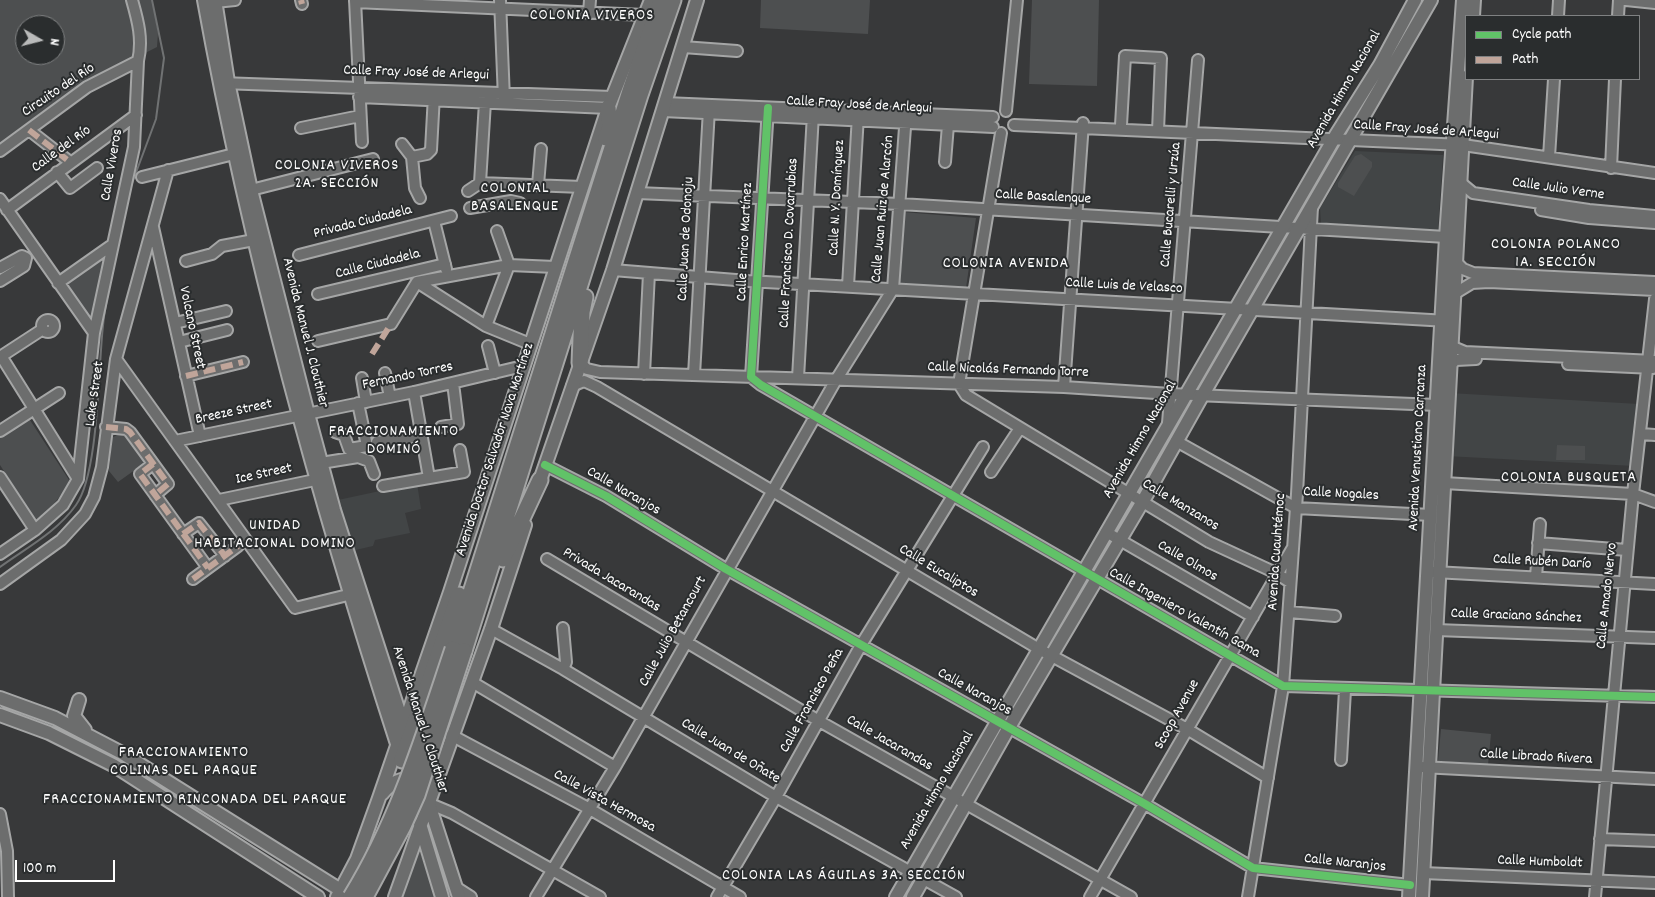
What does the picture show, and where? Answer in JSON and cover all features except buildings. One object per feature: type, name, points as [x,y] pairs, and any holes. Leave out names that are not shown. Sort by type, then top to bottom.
[{"type":"highway","name":"Avenida Doctor Salvador Nava Martínez","points":[[345,896],[373,862],[396,812],[458,650],[476,617],[600,227],[635,93],[662,0]]},
{"type":"highway","name":"Avenida Doctor Salvador Nava Martínez","points":[[365,897],[396,841],[417,794],[533,397],[564,300],[635,93],[673,0]]},
{"type":"highway","points":[[564,300],[573,246],[610,127],[610,102]]},
{"type":"highway","points":[[580,363],[582,312],[600,227]]},
{"type":"highway","points":[[402,760],[402,743],[426,691],[499,476],[533,397]]},
{"type":"highway","points":[[476,617],[540,480]]},
{"type":"main road","name":"Avenida Doctor Salvador Nava Martínez","points":[[403,726],[481,499],[610,102],[651,0]]},
{"type":"main road","points":[[395,897],[451,735],[491,629],[545,464],[613,270],[697,0]]},
{"type":"main road","name":"Avenida Himno Nacional","points":[[913,897],[1008,729],[1143,501],[1431,0]]},
{"type":"main road","points":[[1457,65],[1456,40],[1459,0]]},
{"type":"main road","name":"Avenida Venustiano Carranza","points":[[1448,321],[1454,294],[1461,183],[1458,145],[1457,65],[1463,0]]},
{"type":"main road","points":[[1468,0],[1468,15]]},
{"type":"main road","points":[[1473,15],[1474,0]]},
{"type":"main road","name":"Avenida Manuel J. Clouthier","points":[[211,1],[234,154],[254,240],[303,415],[321,463],[354,593],[402,743],[422,780],[458,893]]},
{"type":"main road","name":"Avenida Himno Nacional","points":[[896,897],[1038,649],[1414,4]]},
{"type":"main road","name":"Avenida Venustiano Carranza","points":[[1426,690],[1436,630],[1431,515],[1437,405],[1448,321],[1446,237],[1466,80]]},
{"type":"main road","name":"Avenida Manuel J. Clouthier","points":[[224,82],[252,190],[303,415],[315,480],[403,726],[402,743]]},
{"type":"main road","name":"Avenida Venustiano Carranza","points":[[1409,891],[1422,767],[1434,572],[1444,483],[1451,364],[1446,344]]},
{"type":"main road","points":[[481,499],[484,524]]},
{"type":"main road","points":[[450,592],[464,580]]},
{"type":"main road","points":[[426,691],[421,716],[422,729],[431,748],[439,752],[446,750]]},
{"type":"main road","points":[[0,698],[55,718],[122,753],[345,896],[351,870],[402,743]]},
{"type":"main road","points":[[79,700],[74,716],[88,734]]},
{"type":"main road","points":[[0,715],[49,733],[112,765],[263,860],[316,896]]},
{"type":"main road","name":"Avenida Manuel J. Clouthier","points":[[402,760],[442,897]]},
{"type":"main road","name":"Avenida Venustiano Carranza","points":[[1422,767],[1422,897]]},
{"type":"main road","points":[[379,798],[392,783],[408,779],[422,780]]},
{"type":"main road","points":[[258,839],[263,850],[263,860]]},
{"type":"main road","points":[[318,877],[332,878],[351,870]]},
{"type":"street","name":"Calle Viveros","points":[[78,479],[94,334],[134,147],[138,61],[141,48],[139,25],[132,0]]},
{"type":"street","points":[[211,1],[235,0]]},
{"type":"street","points":[[554,0],[554,12]]},
{"type":"street","points":[[589,13],[590,0]]},
{"type":"street","points":[[996,126],[1008,133],[1011,118],[1017,0]]},
{"type":"street","points":[[1558,15],[1560,0]]},
{"type":"street","points":[[1618,15],[1619,0]]},
{"type":"street","points":[[1626,0],[1655,3]]},
{"type":"street","points":[[362,142],[355,1],[500,4],[554,12],[644,15]]},
{"type":"street","points":[[500,4],[504,98]]},
{"type":"street","points":[[683,48],[737,51]]},
{"type":"street","points":[[1121,125],[1125,56],[1162,58],[1158,128]]},
{"type":"street","name":"Calle Bucarelli y Urzúa","points":[[1168,428],[1198,60]]},
{"type":"street","name":"Circuito del Río","points":[[0,151],[87,87],[138,61]]},
{"type":"street","points":[[1549,158],[1554,80]]},
{"type":"street","points":[[1611,168],[1615,80]]},
{"type":"street","name":"Calle Fray José de Arlegui","points":[[224,82],[359,92],[434,101],[485,102],[504,98]]},
{"type":"street","points":[[412,157],[427,154],[431,150],[435,90]]},
{"type":"street","name":"Calle Fray José de Arlegui","points":[[359,92],[435,90],[504,98],[610,102]]},
{"type":"street","points":[[480,183],[485,102]]},
{"type":"street","name":"Calle Fray José de Arlegui","points":[[664,107],[858,116],[996,126]]},
{"type":"street","name":"Calle Juan de Odonoju","points":[[694,375],[709,110]]},
{"type":"street","name":"Calle Enrico Martínez","points":[[752,377],[768,112]]},
{"type":"street","points":[[959,384],[987,209],[999,112],[1011,118]]},
{"type":"street","name":"Calle del Río","points":[[7,210],[136,115]]},
{"type":"street","name":"Calle Francisco D. Covarrubias","points":[[798,378],[813,115]]},
{"type":"street","points":[[301,128],[360,116]]},
{"type":"street","name":"Calle N. Y. Domínguez","points":[[848,286],[858,116]]},
{"type":"street","name":"Calle Fray José de Arlegui","points":[[1011,118],[1083,125],[1287,134],[1458,145],[1655,173]]},
{"type":"street","name":"Calle Fray José de Arlegui","points":[[906,119],[948,125],[996,126]]},
{"type":"street","name":"Calle Juan Ruiz de Alarcón","points":[[836,380],[893,289],[906,119]]},
{"type":"street","points":[[945,162],[948,125]]},
{"type":"street","points":[[1064,387],[1072,300],[1083,125]]},
{"type":"street","name":"Calle Fray José de Arlegui","points":[[1083,125],[1121,125],[1158,128]]},
{"type":"street","points":[[29,130],[70,162]]},
{"type":"street","points":[[402,144],[412,157],[415,188],[420,198]]},
{"type":"street","points":[[538,185],[541,149]]},
{"type":"street","points":[[142,177],[234,154]]},
{"type":"street","points":[[252,190],[373,159]]},
{"type":"street","points":[[57,172],[70,188],[96,168]]},
{"type":"street","name":"Lake Street","points":[[0,584],[61,540],[85,514],[100,483],[116,359],[168,170]]},
{"type":"street","points":[[468,191],[480,183],[582,187]]},
{"type":"street","name":"Calle Julio Verne","points":[[1461,183],[1473,194],[1534,206]]},
{"type":"street","points":[[470,208],[516,202],[514,184]]},
{"type":"street","name":"Calle Basalenque","points":[[637,193],[900,204],[1446,237]]},
{"type":"street","name":"Calle Julio Verne","points":[[1460,203],[1465,199],[1472,199],[1655,223]]},
{"type":"street","points":[[0,200],[94,334]]},
{"type":"street","name":"Avenida Cuauhtémoc","points":[[1248,897],[1283,686],[1308,313],[1313,228],[1312,207]]},
{"type":"street","name":"Calle Julio Verne","points":[[1581,213],[1655,216]]},
{"type":"street","name":"Privada Ciudadela","points":[[299,255],[451,216]]},
{"type":"street","points":[[434,220],[444,264],[449,277]]},
{"type":"street","name":"Volcano Street","points":[[153,226],[200,436]]},
{"type":"street","points":[[486,326],[509,265],[497,231]]},
{"type":"street","points":[[186,261],[212,254],[222,246],[254,240]]},
{"type":"street","points":[[58,283],[112,245]]},
{"type":"street","points":[[0,268],[18,256],[26,258],[27,262],[24,266],[0,281]]},
{"type":"street","points":[[1456,262],[1463,269],[1472,272],[1535,280],[1594,283],[1655,290]]},
{"type":"street","name":"Calle Ciudadela","points":[[318,294],[444,264]]},
{"type":"street","points":[[318,341],[391,324],[417,282],[509,265],[555,267]]},
{"type":"street","name":"Calle Luis de Velasco","points":[[613,270],[803,284],[1370,315],[1448,321]]},
{"type":"street","points":[[644,374],[649,273]]},
{"type":"street","points":[[1454,294],[1472,283],[1535,280]]},
{"type":"street","points":[[417,282],[486,326],[530,344]]},
{"type":"street","points":[[1594,283],[1655,282]]},
{"type":"street","name":"Calle Amado Nervo","points":[[1595,897],[1627,550],[1641,434],[1652,364],[1655,299]]},
{"type":"street","points":[[175,322],[226,311]]},
{"type":"street","points":[[0,554],[35,530],[63,505],[78,479],[0,357],[43,329]]},
{"type":"street","points":[[179,342],[227,330]]},
{"type":"street","points":[[1446,344],[1465,352],[1652,364]]},
{"type":"street","points":[[488,346],[494,373]]},
{"type":"street","points":[[116,359],[219,500],[294,608],[354,593]]},
{"type":"street","points":[[1451,364],[1464,359],[1569,360]]},
{"type":"street","points":[[186,376],[243,362]]},
{"type":"street","name":"Calle Nicolás Fernando Torre","points":[[580,363],[587,369],[600,372],[1064,387],[1202,396],[1437,405]]},
{"type":"street","name":"Fernando Torres","points":[[303,415],[414,392],[523,366]]},
{"type":"street","points":[[597,387],[595,378],[600,372]]},
{"type":"street","points":[[385,373],[390,397]]},
{"type":"street","name":"Calle Ingeniero Valentín Gama","points":[[752,377],[815,418],[1283,686],[1345,690],[1426,690],[1655,697]]},
{"type":"street","points":[[335,432],[344,435],[349,450],[367,446],[362,403],[362,378]]},
{"type":"street","name":"Calle Julio Betancourt","points":[[536,897],[588,808],[615,767],[726,569],[836,380]]},
{"type":"street","name":"Calle Eucaliptos","points":[[572,386],[584,381],[597,387],[1038,649],[1187,729],[1268,778]]},
{"type":"street","points":[[441,427],[458,424],[453,382]]},
{"type":"street","name":"Calle Manzanos","points":[[959,384],[966,395],[1209,542],[1276,573],[1290,582]]},
{"type":"street","points":[[414,392],[429,478]]},
{"type":"street","points":[[0,431],[59,393]]},
{"type":"street","name":"Breeze Street","points":[[175,441],[303,415]]},
{"type":"street","points":[[106,427],[126,429],[130,432],[168,484],[155,495]]},
{"type":"street","points":[[992,472],[1020,428]]},
{"type":"street","points":[[1641,434],[1655,434]]},
{"type":"street","points":[[377,442],[421,436]]},
{"type":"street","name":"Calle Nogales","points":[[1176,441],[1296,508],[1431,515]]},
{"type":"street","name":"Calle Francisco Peña","points":[[717,897],[776,798],[906,570],[982,447]]},
{"type":"street","points":[[383,486],[464,472],[460,450]]},
{"type":"street","points":[[321,463],[358,457],[369,461],[374,474]]},
{"type":"street","points":[[153,464],[140,474],[208,568]]},
{"type":"street","name":"Calle Naranjos","points":[[545,464],[606,496],[726,569],[1008,729],[1145,804],[1253,868],[1409,891]]},
{"type":"street","points":[[0,477],[35,530]]},
{"type":"street","name":"Ice Street","points":[[219,500],[315,480]]},
{"type":"street","points":[[1444,483],[1633,494],[1655,502]]},
{"type":"street","points":[[183,534],[198,522],[225,556]]},
{"type":"street","points":[[1536,577],[1540,524]]},
{"type":"street","name":"Calle Olmos","points":[[1106,532],[1252,617]]},
{"type":"street","points":[[1538,543],[1627,550]]},
{"type":"street","points":[[193,579],[238,546]]},
{"type":"street","name":"Scoop Avenue","points":[[1090,897],[1292,548]]},
{"type":"street","name":"Privada Jacarandas","points":[[547,559],[686,643]]},
{"type":"street","name":"Calle Rubén Darío","points":[[1434,572],[1655,584]]},
{"type":"street","points":[[1288,612],[1335,616]]},
{"type":"street","points":[[563,628],[566,662],[563,670]]},
{"type":"street","name":"Calle Juan de Oñate","points":[[491,629],[776,798],[956,897]]},
{"type":"street","name":"Calle Graciano Sánchez","points":[[1436,630],[1619,635],[1655,638]]},
{"type":"street","name":"Calle Jacarandas","points":[[686,643],[953,798],[1131,897]]},
{"type":"street","points":[[472,682],[615,767]]},
{"type":"street","points":[[1341,760],[1345,690]]},
{"type":"street","name":"Calle Vista Hermosa","points":[[451,735],[588,808],[740,897]]},
{"type":"street","name":"Calle Librado Rivera","points":[[1422,767],[1655,779]]},
{"type":"street","points":[[428,803],[452,813],[600,897]]},
{"type":"street","points":[[0,814],[8,897]]},
{"type":"street","points":[[1600,839],[1655,841]]},
{"type":"street","name":"Calle Humboldt","points":[[1423,873],[1655,883]]},
{"type":"street","points":[[458,893],[471,897]]},
{"type":"shaded area","points":[[0,0],[152,0],[158,33],[157,47],[80,86],[0,146]]},
{"type":"shaded area","points":[[761,0],[870,0],[868,34],[760,28]]},
{"type":"shaded area","points":[[1032,0],[1099,0],[1097,86],[1029,84]]},
{"type":"shaded area","points":[[1355,151],[1443,155],[1438,230],[1321,224],[1320,208]]},
{"type":"shaded area","points":[[1361,154],[1372,162],[1372,167],[1354,196],[1338,187],[1338,183],[1355,156]]},
{"type":"shaded area","points":[[903,212],[976,218],[966,288],[899,285]]},
{"type":"shaded area","points":[[105,254],[92,320],[62,286]]},
{"type":"shaded area","points":[[1450,393],[1639,404],[1634,466],[1446,456]]},
{"type":"shaded area","points":[[28,417],[69,480],[68,486],[38,524],[0,465],[0,436]]},
{"type":"shaded area","points":[[120,434],[128,437],[146,462],[118,482],[109,471],[112,440],[113,437]]},
{"type":"shaded area","points":[[1557,445],[1585,446],[1585,460],[1556,460]]},
{"type":"shaded area","points":[[417,483],[421,509],[405,513],[410,533],[375,540],[373,546],[351,551],[338,500]]},
{"type":"shaded area","points":[[1441,729],[1491,734],[1488,765],[1438,761]]},
{"type":"shaded area","points":[[419,848],[435,897],[400,897]]},
{"type":"waterway","points":[[131,186],[156,119],[164,58],[152,0]]},
{"type":"waterway","points":[[0,567],[41,539],[60,523],[76,505],[84,490],[93,445],[101,344],[110,281]]},
{"type":"tunnel","points":[[1415,13],[1423,0]]},
{"type":"marked path","points":[[301,0],[302,4]]},
{"type":"marked path","points":[[29,130],[70,162]]},
{"type":"marked path","points":[[372,354],[391,324]]},
{"type":"marked path","points":[[186,376],[243,362]]},
{"type":"marked path","points":[[106,427],[126,429],[130,432],[168,484],[155,495]]},
{"type":"marked path","points":[[153,464],[140,474],[208,568]]},
{"type":"marked path","points":[[183,534],[199,523],[225,556]]},
{"type":"marked path","points":[[193,579],[238,546]]},
{"type":"cycle path","points":[[768,108],[751,377],[761,385],[1283,686],[1655,697]]},
{"type":"cycle path","points":[[545,465],[606,496],[726,569],[1145,804],[1253,868],[1410,885]]},
{"type":"district","name":"COLONIA VIVEROS","points":[[592,17]]},
{"type":"district","name":"COLONIA VIVEROS 2A. SECCIÓN","points":[[337,176]]},
{"type":"district","name":"COLONIAL BASALENQUE","points":[[515,199]]},
{"type":"district","name":"COLONIA POLANCO 1A. SECCIÓN","points":[[1556,255]]},
{"type":"district","name":"COLONIA AVENIDA","points":[[1006,265]]},
{"type":"district","name":"FRACCIONAMIENTO DOMINÓ","points":[[394,442]]},
{"type":"district","name":"COLONIA BUSQUETA","points":[[1569,479]]},
{"type":"district","name":"UNIDAD HABITACIONAL DOMINO","points":[[275,536]]},
{"type":"district","name":"FRACCIONAMIENTO COLINAS DEL PARQUE","points":[[184,763]]},
{"type":"district","name":"FRACCIONAMIENTO RINCONADA DEL PARQUE","points":[[195,801]]},
{"type":"district","name":"COLONIA LAS ÁGUILAS 3A. SECCIÓN","points":[[844,877]]}]
